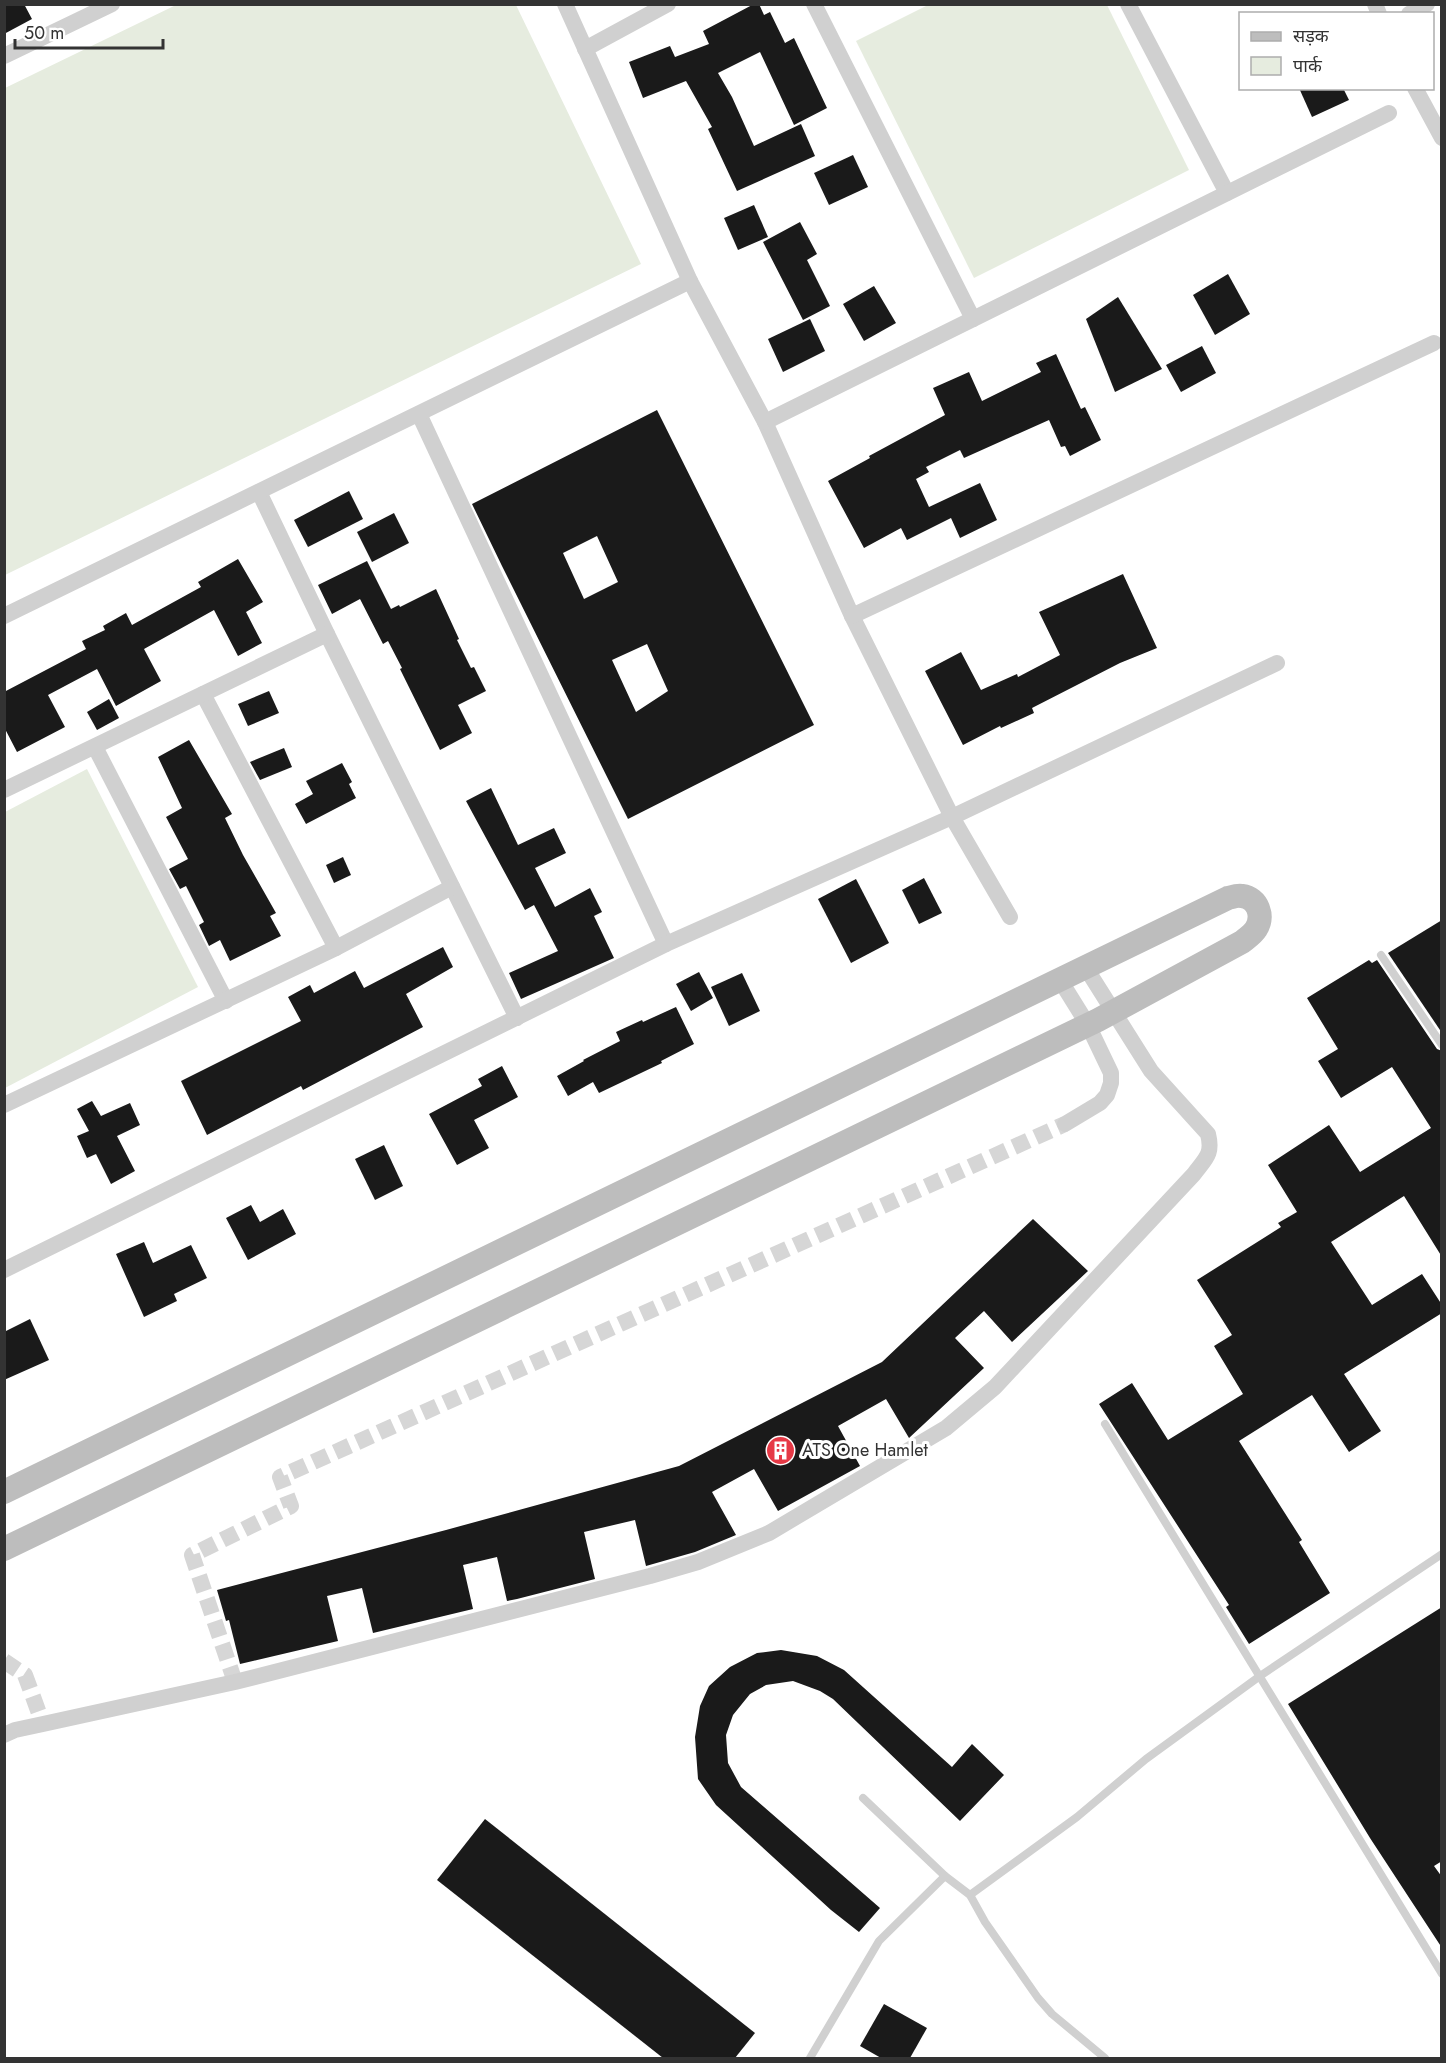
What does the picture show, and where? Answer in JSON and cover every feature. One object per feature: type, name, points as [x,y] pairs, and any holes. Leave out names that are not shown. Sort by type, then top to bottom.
[{"type":"street","points":[[4,56],[112,4]]},
{"type":"street","points":[[565,4],[690,281],[765,422],[852,616],[952,817],[1010,917]]},
{"type":"street","points":[[585,49],[668,4]]},
{"type":"street","points":[[814,4],[973,319]]},
{"type":"street","points":[[1128,4],[1227,193]]},
{"type":"street","points":[[1413,12],[1427,4]]},
{"type":"street","points":[[1416,90],[1442,138]]},
{"type":"street","points":[[765,422],[1389,113]]},
{"type":"street","points":[[4,616],[690,281]]},
{"type":"street","points":[[852,616],[1434,343]]},
{"type":"street","points":[[419,414],[666,944]]},
{"type":"street","points":[[259,492],[517,1018]]},
{"type":"street","points":[[4,790],[327,634]]},
{"type":"street","points":[[4,1270],[666,944],[952,817],[1277,663]]},
{"type":"street","points":[[203,694],[336,948]]},
{"type":"street","points":[[94,747],[226,1001]]},
{"type":"street","points":[[4,1106],[336,948],[452,888]]},
{"type":"street","points":[[4,1492],[1228,898],[1241,896],[1251,899],[1258,907],[1260,918],[1256,930],[1242,942],[1114,1011],[4,1549]]},
{"type":"street","points":[[4,1735],[15,1730],[246,1679],[698,1562],[769,1533],[946,1428],[995,1387],[1194,1174],[1211,1148],[1208,1134],[1151,1071],[1086,968]]},
{"type":"street","points":[[1060,980],[1088,1024],[1111,1073],[1107,1095],[1100,1103],[1065,1124]]},
{"type":"lane","points":[[1381,955],[1442,1045]]},
{"type":"lane","points":[[1105,1425],[1442,1974]]},
{"type":"lane","points":[[970,1895],[1061,1829],[1146,1759],[1260,1676],[1442,1554]]},
{"type":"lane","points":[[863,1797],[945,1876],[970,1895],[985,1922],[1038,1998],[1073,2033],[1105,2058]]},
{"type":"lane","points":[[810,2058],[879,1941],[945,1876]]},
{"type":"green space","points":[[930,4],[1107,5],[1189,170],[974,278],[856,41]]},
{"type":"green space","points":[[176,5],[516,5],[641,264],[5,575],[5,88]]},
{"type":"green space","points":[[87,769],[198,987],[5,1088],[5,812]]},
{"type":"building","points":[[4,4],[24,4],[32,19],[4,34]]},
{"type":"building","points":[[754,4],[759,4],[764,15],[770,12],[785,43],[794,38],[827,108],[794,125],[760,52],[718,73],[732,97],[754,146],[801,124],[815,156],[737,191],[708,129],[712,127],[686,81],[643,98],[629,62],[670,46],[675,57],[709,44],[703,31]]},
{"type":"building","points":[[1300,90],[1344,90],[1349,100],[1312,117]]},
{"type":"building","points":[[853,155],[868,187],[829,205],[814,173]]},
{"type":"building","points":[[754,205],[768,237],[738,250],[724,218]]},
{"type":"building","points":[[800,222],[817,254],[807,260],[830,306],[803,320],[763,242]]},
{"type":"building","points":[[1228,274],[1250,314],[1215,335],[1193,295]]},
{"type":"building","points":[[874,286],[896,323],[864,341],[843,304]]},
{"type":"building","points":[[1118,297],[1162,369],[1115,392],[1086,319]]},
{"type":"building","points":[[810,319],[825,351],[783,372],[768,339]]},
{"type":"building","points":[[1202,346],[1216,373],[1181,392],[1166,365]]},
{"type":"building","points":[[1056,354],[1081,409],[1085,407],[1101,440],[1070,456],[1065,446],[1061,447],[1049,420],[964,458],[960,450],[926,467],[929,472],[916,479],[929,507],[980,483],[997,520],[960,538],[951,518],[907,540],[901,528],[864,548],[828,481],[945,415],[933,388],[969,372],[982,401],[1041,372],[1036,363]]},
{"type":"building","points":[[657,410],[814,725],[628,819],[472,504]],"holes":[[[597,536],[618,582],[584,599],[563,553]],[[647,644],[668,691],[636,712],[612,660]]]},
{"type":"building","points":[[349,491],[363,519],[308,547],[294,520]]},
{"type":"building","points":[[394,513],[409,543],[372,562],[357,532]]},
{"type":"building","points":[[238,559],[263,602],[246,612],[262,643],[238,656],[214,610],[144,649],[161,681],[116,706],[97,669],[48,695],[65,727],[17,752],[4,727],[4,692],[86,649],[82,641],[105,630],[103,626],[126,613],[132,625],[201,587],[198,582]]},
{"type":"building","points":[[367,561],[391,609],[399,605],[400,607],[436,589],[459,639],[457,640],[486,691],[458,705],[472,733],[440,750],[388,641],[383,644],[360,599],[332,614],[318,585]]},
{"type":"building","points":[[1123,574],[1157,648],[1120,663],[1032,708],[1034,713],[1001,728],[1000,726],[963,745],[925,671],[961,652],[981,690],[1017,674],[1018,677],[1060,655],[1039,612]]},
{"type":"building","points":[[269,691],[279,713],[248,726],[238,704]]},
{"type":"building","points":[[109,699],[119,718],[97,730],[87,712]]},
{"type":"building","points":[[189,740],[232,814],[225,818],[276,913],[270,916],[281,936],[230,961],[220,940],[209,946],[199,925],[204,922],[186,886],[180,889],[169,869],[188,859],[166,817],[182,808],[158,757]]},
{"type":"building","points":[[284,748],[292,767],[260,780],[250,762]]},
{"type":"building","points":[[342,763],[352,782],[349,784],[356,798],[306,824],[295,804],[313,794],[306,781]]},
{"type":"building","points":[[491,788],[518,845],[554,828],[566,853],[535,868],[555,907],[590,888],[602,912],[594,916],[614,958],[521,999],[509,973],[558,951],[534,905],[525,910],[466,801]]},
{"type":"building","points":[[343,857],[351,875],[334,883],[326,865]]},
{"type":"building","points":[[924,878],[942,913],[919,924],[902,890]]},
{"type":"building","points":[[856,879],[889,943],[851,963],[818,899]]},
{"type":"building","points":[[1442,920],[1442,1033],[1388,953]]},
{"type":"building","points":[[443,947],[453,967],[406,994],[423,1027],[303,1090],[301,1086],[207,1135],[181,1081],[301,1021],[288,997],[310,985],[314,993],[355,971],[364,988]]},
{"type":"building","points":[[1369,960],[1372,963],[1377,960],[1437,1049],[1442,1051],[1442,1257],[1404,1196],[1331,1242],[1372,1305],[1422,1274],[1442,1305],[1442,1313],[1344,1374],[1381,1431],[1349,1452],[1312,1395],[1239,1441],[1302,1540],[1299,1542],[1330,1593],[1249,1644],[1226,1607],[1229,1605],[1099,1404],[1132,1383],[1168,1440],[1243,1394],[1214,1346],[1232,1335],[1197,1280],[1281,1227],[1278,1223],[1297,1212],[1268,1165],[1329,1125],[1360,1172],[1431,1128],[1392,1067],[1341,1098],[1318,1061],[1338,1049],[1307,998]]},
{"type":"building","points":[[699,972],[713,998],[691,1011],[676,984]]},
{"type":"building","points":[[742,973],[760,1011],[729,1026],[711,987]]},
{"type":"building","points":[[676,1007],[694,1044],[661,1061],[662,1063],[599,1093],[593,1082],[568,1096],[557,1076],[620,1041],[616,1032]]},
{"type":"building","points":[[502,1066],[518,1097],[474,1120],[489,1148],[457,1165],[429,1114],[482,1086],[478,1079]]},
{"type":"building","points":[[92,1101],[101,1116],[130,1103],[140,1125],[117,1136],[135,1171],[111,1184],[96,1154],[87,1158],[77,1136],[89,1131],[77,1109]]},
{"type":"building","points":[[384,1145],[403,1186],[375,1200],[355,1159]]},
{"type":"building","points":[[251,1205],[260,1222],[283,1209],[296,1234],[248,1260],[226,1218]]},
{"type":"building","name":"ATS One Hamlet","points":[[1033,1219],[1088,1271],[1012,1342],[984,1311],[955,1338],[984,1368],[909,1438],[886,1399],[838,1426],[860,1466],[778,1511],[754,1469],[712,1492],[736,1535],[695,1552],[646,1566],[635,1520],[584,1532],[595,1579],[517,1599],[507,1601],[497,1557],[463,1565],[473,1609],[373,1633],[362,1588],[327,1596],[338,1641],[240,1664],[229,1620],[226,1621],[217,1590],[679,1466],[882,1362]]},
{"type":"building","points":[[144,1242],[153,1263],[191,1245],[207,1278],[174,1294],[177,1301],[144,1317],[116,1254]]},
{"type":"building","points":[[30,1319],[49,1360],[4,1380],[4,1332]]},
{"type":"building","points":[[1442,1607],[1442,1861],[1434,1866],[1442,1877],[1442,1948],[1370,1838],[1288,1704]]},
{"type":"building","points":[[781,1650],[817,1656],[844,1670],[952,1767],[972,1744],[1004,1775],[960,1821],[833,1699],[820,1691],[793,1681],[766,1685],[750,1694],[733,1715],[726,1735],[728,1763],[741,1787],[880,1908],[859,1932],[831,1910],[716,1805],[698,1779],[695,1737],[700,1706],[709,1686],[730,1667],[757,1653]]},
{"type":"building","points":[[485,1819],[755,2033],[735,2058],[663,2058],[437,1880]]},
{"type":"building","points":[[884,2004],[927,2028],[910,2058],[881,2058],[860,2046]]},
{"type":"tunnel","points":[[235,1682],[192,1555],[291,1506],[280,1477],[1065,1124]]},
{"type":"tunnel","points":[[4,1661],[25,1675],[43,1724]]},
{"type":"place","name":"ATS One Hamlet","points":[[781,1450]]}]
